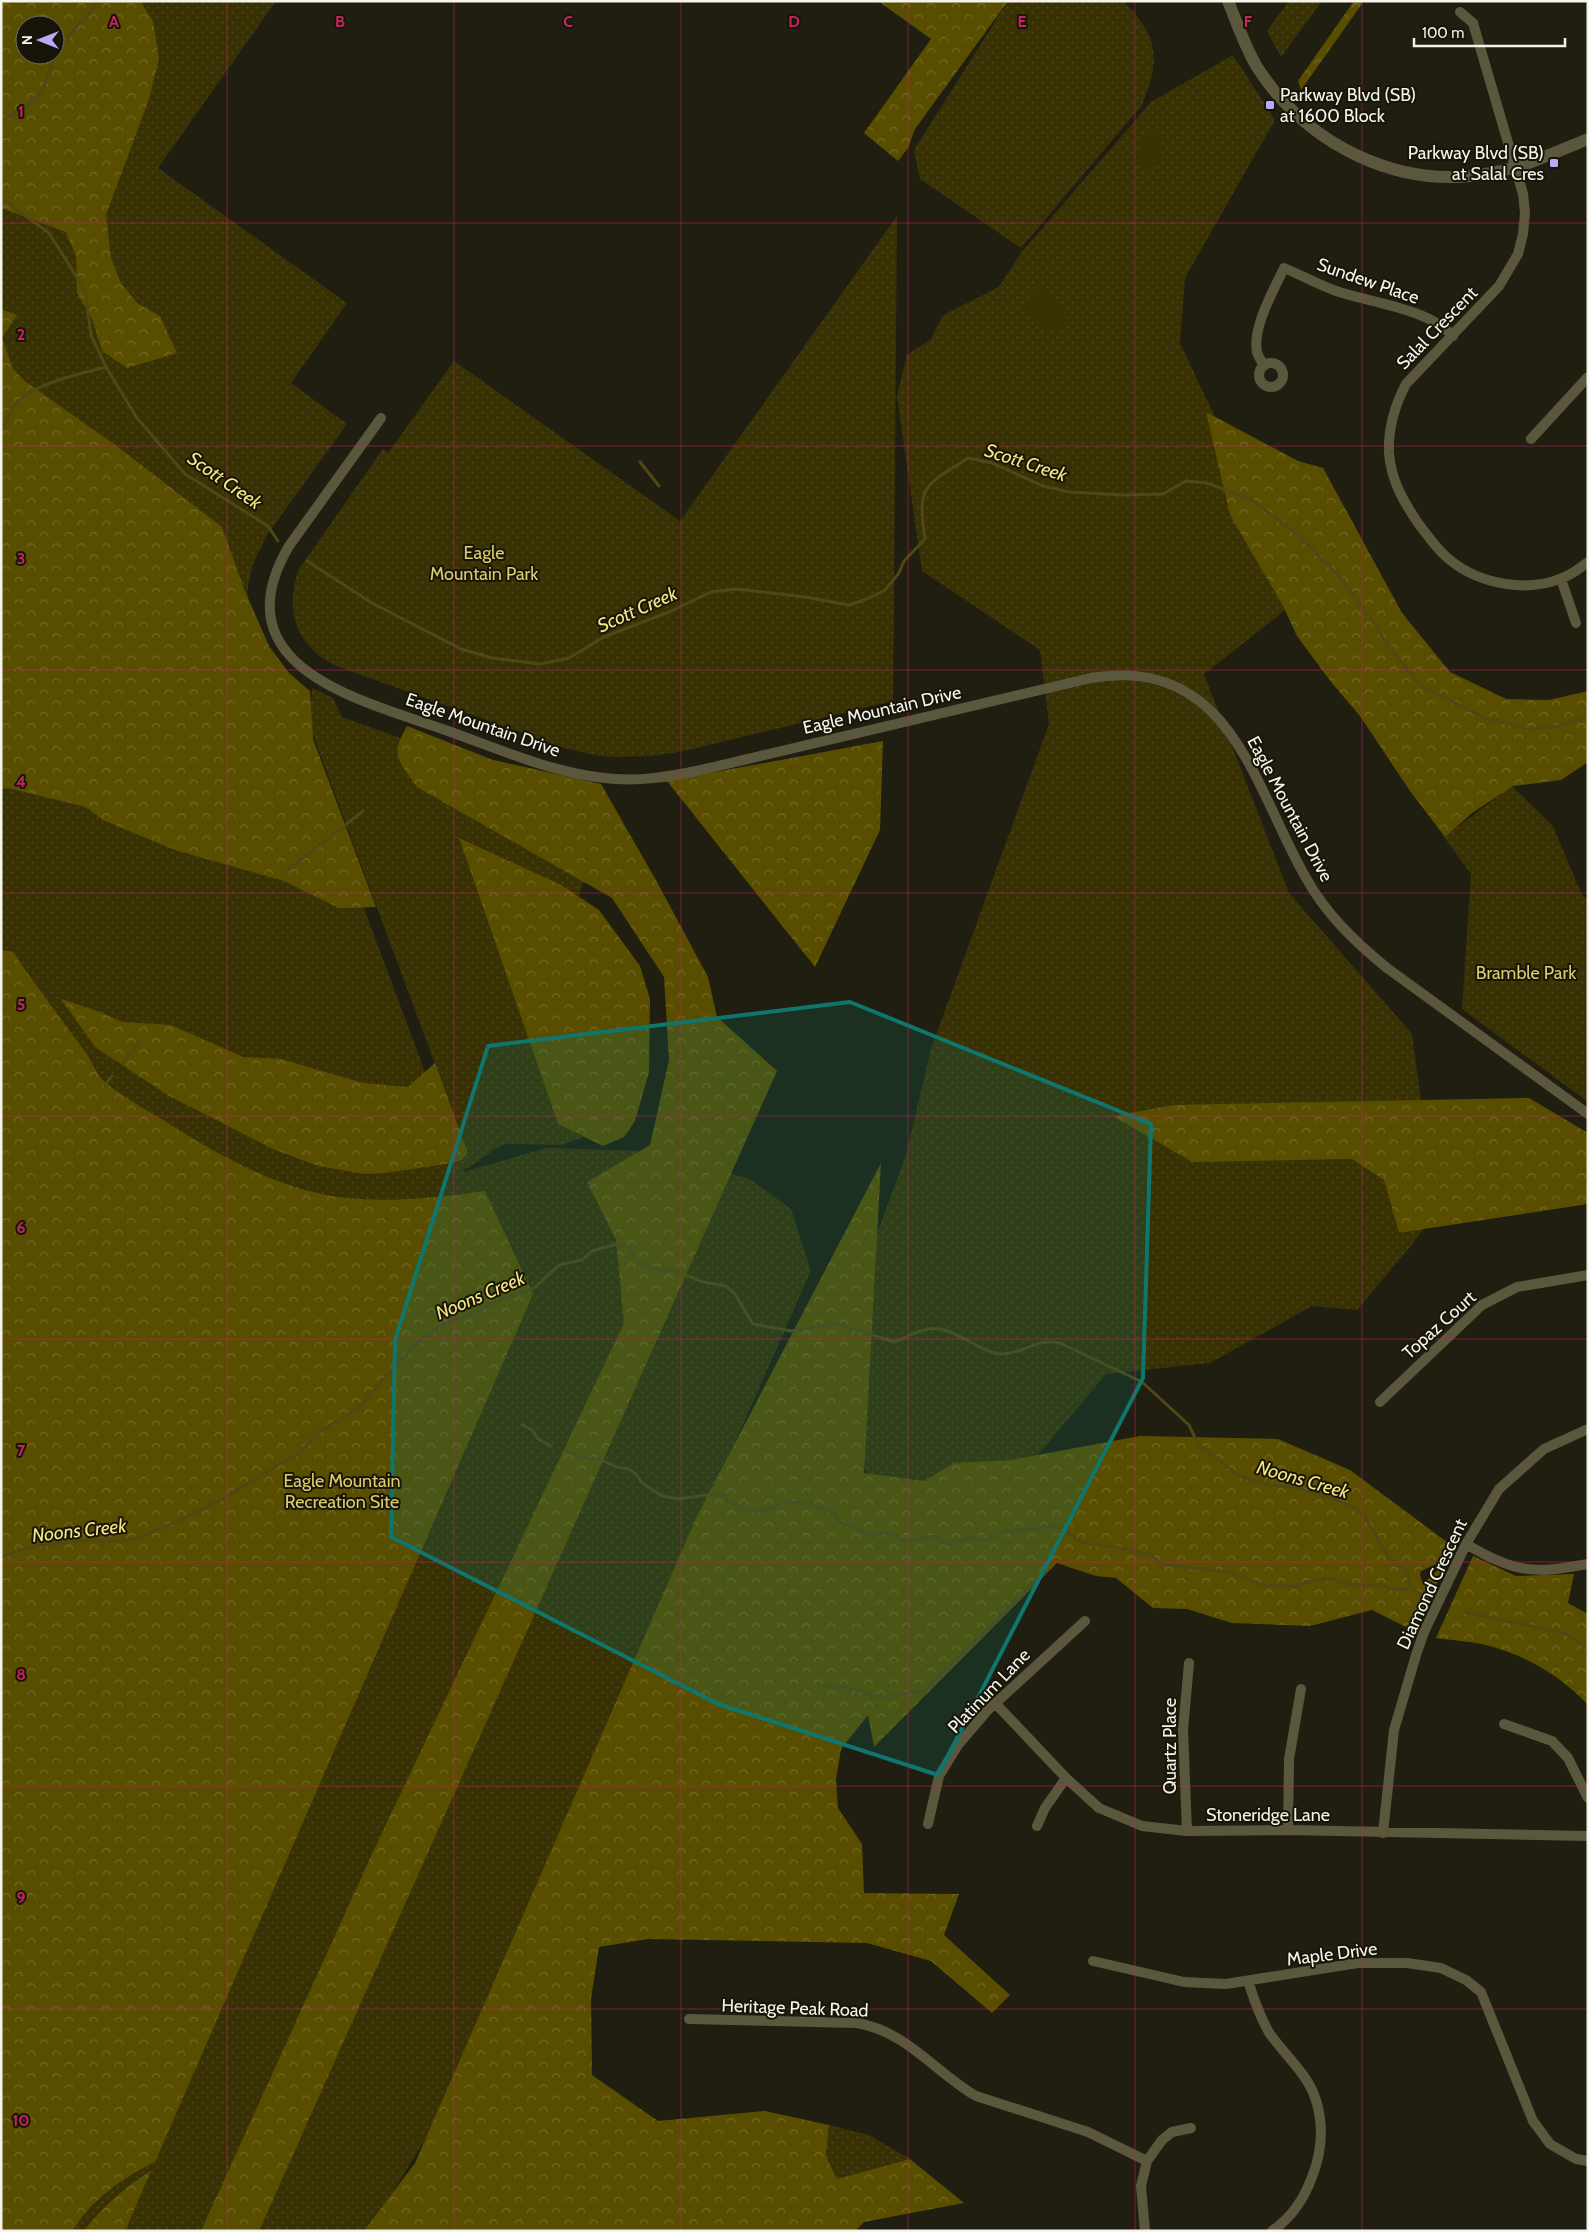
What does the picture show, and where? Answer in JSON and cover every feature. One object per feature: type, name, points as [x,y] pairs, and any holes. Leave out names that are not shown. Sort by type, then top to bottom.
[{"type":"street","points":[[1228,1],[1254,60],[1278,96],[1308,126],[1342,148],[1386,167],[1432,176],[1478,175],[1516,167],[1588,139]]},
{"type":"street","name":"Salal Crescent","points":[[1460,12],[1473,23],[1516,167],[1523,194],[1525,213],[1523,234],[1518,254],[1499,286],[1453,336],[1411,376],[1396,404],[1390,426],[1391,466],[1398,492],[1433,543],[1461,568],[1480,577],[1509,584],[1534,585],[1561,579],[1588,562]]},
{"type":"street","name":"Sundew Place","points":[[1264,366],[1257,352],[1259,328],[1284,268],[1335,290],[1425,318],[1440,325],[1453,336]]},
{"type":"street","points":[[1531,439],[1588,377]]},
{"type":"street","name":"Eagle Mountain Drive","points":[[381,418],[289,546],[279,564],[272,585],[272,613],[280,641],[298,666],[320,681],[360,700],[553,767],[595,777],[630,780],[658,778],[701,770],[1091,678],[1125,675],[1156,680],[1179,689],[1203,703],[1228,730],[1251,767],[1307,880],[1328,910],[1353,938],[1387,968],[1588,1114]]},
{"type":"street","points":[[1561,579],[1576,623]]},
{"type":"street","name":"Topaz Court","points":[[1380,1402],[1482,1305],[1517,1287],[1588,1275]]},
{"type":"street","name":"Diamond Crescent","points":[[1383,1833],[1394,1730],[1424,1632],[1466,1544],[1499,1489],[1544,1449],[1588,1429]]},
{"type":"street","points":[[1466,1544],[1515,1568],[1552,1571],[1588,1564]]},
{"type":"street","name":"Platinum Lane","points":[[928,1824],[939,1776],[958,1745],[986,1711],[996,1704],[1085,1621]]},
{"type":"street","name":"Quartz Place","points":[[1187,1830],[1183,1730],[1189,1663]]},
{"type":"street","points":[[1288,1830],[1289,1759],[1301,1689]]},
{"type":"street","name":"Stoneridge Lane","points":[[996,1704],[1066,1778],[1100,1808],[1142,1826],[1187,1830],[1288,1830],[1588,1836]]},
{"type":"street","points":[[1504,1724],[1552,1741],[1568,1758],[1588,1798]]},
{"type":"street","points":[[1037,1826],[1045,1808],[1066,1778]]},
{"type":"street","name":"Maple Drive","points":[[1093,1961],[1184,1982],[1226,1984],[1358,1963],[1407,1963],[1441,1968],[1466,1980],[1481,1992],[1532,2121],[1550,2144],[1576,2159],[1588,2161]]},
{"type":"street","points":[[1248,1981],[1259,2012],[1270,2033],[1309,2086],[1316,2100],[1322,2129],[1319,2161],[1306,2193],[1291,2215],[1272,2231]]},
{"type":"street","name":"Heritage Peak Road","points":[[689,2019],[857,2023],[870,2026],[886,2031],[900,2039],[963,2089],[976,2096],[1102,2137],[1147,2161]]},
{"type":"street","points":[[1145,2231],[1141,2186],[1147,2161],[1162,2140],[1172,2132],[1191,2128]]},
{"type":"highlighted area","points":[[850,1002],[1151,1124],[1143,1378],[938,1775],[718,1704],[391,1537],[395,1340],[488,1046]]},
{"type":"green space","name":"Eagle Mountain Recreation Site","points":[[1,1],[276,1],[158,168],[347,303],[291,383],[347,424],[267,535],[253,564],[248,585],[247,607],[274,675],[311,704],[312,688],[333,698],[342,717],[532,785],[604,802],[575,911],[459,838],[558,1124],[584,1137],[561,1145],[507,1144],[495,1149],[463,1170],[463,1172],[546,1148],[651,1151],[750,1179],[791,1209],[811,1271],[429,2133],[369,2231],[1,2231]],"holes":[[[292,716],[313,735],[468,1153],[462,1160],[458,1160]]]},
{"type":"green space","points":[[1,1],[140,1],[153,21],[159,59],[149,99],[106,215],[111,258],[121,283],[137,303],[160,316],[177,353],[127,368],[102,351],[93,321],[77,293],[76,256],[66,232],[1,208]]},
{"type":"green space","points":[[878,1],[1008,1],[915,129],[908,148],[898,161],[864,133],[931,39]]},
{"type":"green space","points":[[1008,1],[1123,1],[1144,26],[1150,38],[1154,61],[1142,105],[1021,248],[920,179],[914,150]]},
{"type":"green space","points":[[1289,1],[1322,1],[1281,57],[1267,31]]},
{"type":"green space","points":[[1354,1],[1364,1],[1301,90],[1298,81]]},
{"type":"green space","points":[[1233,55],[1275,120],[1185,278],[1180,343],[1225,438],[1311,584],[1278,616],[1204,674],[1289,893],[1412,1034],[1436,1212],[1410,1247],[1357,1310],[1312,1306],[1210,1363],[1106,1374],[1016,1481],[887,1510],[848,1437],[862,1274],[906,1155],[931,1049],[1049,724],[1040,650],[922,571],[897,396],[907,355],[931,339],[943,315],[999,287],[1021,253],[1151,102]]},
{"type":"green space","points":[[1153,132],[1159,136],[1159,156],[1155,166],[1151,168],[1137,164],[1134,154],[1148,134]]},
{"type":"green space","name":"Eagle Mountain Park","points":[[897,216],[893,701],[684,751],[651,756],[599,756],[564,748],[339,667],[313,650],[304,639],[294,614],[293,600],[294,585],[299,569],[383,449],[388,453],[454,361],[680,521]]},
{"type":"green space","points":[[1037,287],[1046,288],[1052,299],[1064,307],[1068,320],[1064,326],[1050,330],[1045,329],[1036,324],[1029,315],[1025,309],[1028,299]]},
{"type":"green space","points":[[1,309],[17,315],[2,338],[13,369],[26,382],[118,447],[222,527],[244,589],[269,646],[289,673],[310,691],[313,739],[376,907],[339,908],[284,881],[175,850],[103,820],[86,807],[8,788],[1,789]]},
{"type":"green space","points":[[1206,412],[1298,461],[1323,468],[1402,613],[1450,672],[1506,699],[1549,700],[1588,691],[1588,762],[1561,780],[1513,786],[1472,813],[1445,837],[1410,791],[1360,716],[1331,682],[1297,636],[1282,604],[1230,515]]},
{"type":"green space","points":[[407,726],[493,760],[601,784],[708,977],[717,1017],[777,1071],[259,2231],[201,2231],[372,1854],[624,1323],[616,1240],[587,1182],[650,1145],[669,1060],[664,977],[612,898],[417,787],[398,758],[398,745]]},
{"type":"green space","points":[[883,741],[880,830],[815,967],[667,781]]},
{"type":"green space","name":"Bramble Park","points":[[1512,786],[1553,826],[1582,895],[1588,900],[1588,1102],[1462,1009],[1471,874],[1444,837]]},
{"type":"green space","points":[[459,838],[561,885],[599,910],[640,966],[650,999],[649,1072],[635,1121],[624,1137],[603,1146],[558,1124]]},
{"type":"green space","points":[[1,950],[13,952],[86,1053],[102,1079],[116,1091],[229,1159],[293,1186],[315,1193],[338,1197],[374,1200],[412,1199],[485,1191],[533,1294],[155,2162],[132,2174],[109,2190],[88,2210],[73,2231],[1,2231]]},
{"type":"green space","points":[[61,999],[100,1012],[122,1022],[171,1025],[243,1057],[281,1059],[363,1083],[408,1087],[435,1063],[468,1153],[462,1160],[446,1164],[365,1174],[318,1166],[273,1149],[169,1096],[95,1047]]},
{"type":"green space","points":[[1529,1098],[1588,1133],[1588,1204],[1404,1232],[1399,1232],[1384,1180],[1352,1159],[1192,1162],[1113,1116],[1174,1105]]},
{"type":"green space","points":[[881,1163],[864,1473],[924,1481],[954,1463],[1011,1460],[1140,1436],[1278,1439],[1350,1470],[1455,1548],[1448,1562],[1443,1561],[1421,1571],[1422,1581],[1425,1582],[1439,1569],[1444,1569],[1414,1631],[1372,1610],[1310,1626],[1232,1623],[1187,1609],[1153,1608],[1116,1578],[1096,1576],[1057,1563],[874,1747],[868,1715],[841,1749],[836,1779],[838,1808],[862,1844],[864,1893],[959,1894],[944,1935],[1010,1995],[992,2013],[931,1961],[867,1943],[648,1939],[599,1947],[591,1999],[592,2075],[658,2121],[765,2111],[829,2125],[826,2156],[837,2179],[910,2159],[964,2203],[864,2222],[855,2231],[364,2231],[415,2163],[697,1516]]},
{"type":"green space","points":[[1473,1556],[1516,1576],[1574,1574],[1568,1603],[1588,1614],[1588,1705],[1556,1677],[1520,1656],[1472,1642],[1436,1638]]},
{"type":"green space","points":[[829,2125],[869,2135],[910,2159],[837,2179],[826,2156]]},
{"type":"green space","points":[[151,2171],[125,2231],[84,2231],[114,2198]]},
{"type":"waterway","points":[[1,121],[28,105],[42,91],[54,59],[74,29],[100,1]]},
{"type":"waterway","points":[[1,198],[49,233],[73,271],[85,292],[91,335],[106,367],[137,418],[185,474],[268,526],[278,541]]},
{"type":"waterway","points":[[1,429],[12,409],[30,393],[55,381],[106,367]]},
{"type":"waterway","name":"Scott Creek","points":[[307,561],[372,603],[461,649],[492,658],[540,664],[569,658],[604,637],[669,612],[711,592],[737,589],[805,597],[849,605],[884,591],[899,573],[904,561],[925,539],[922,507],[923,497],[927,489],[942,475],[968,458],[992,463],[1043,486],[1069,492],[1122,495],[1163,494],[1186,481],[1207,483],[1252,500],[1298,535],[1337,574],[1396,656],[1420,685],[1485,718],[1529,729],[1559,726],[1588,717]]},
{"type":"waterway","points":[[640,462],[659,486]]},
{"type":"waterway","points":[[284,873],[363,811]]},
{"type":"waterway","points":[[123,1063],[140,1042]]},
{"type":"waterway","points":[[105,1085],[112,1076]]},
{"type":"waterway","name":"Noons Creek","points":[[1,1557],[34,1546],[91,1540],[104,1542],[135,1539],[185,1518],[222,1499],[293,1456],[302,1450],[317,1433],[357,1409],[416,1344],[439,1326],[469,1315],[502,1299],[534,1288],[559,1265],[582,1260],[592,1251],[617,1244],[629,1247],[635,1258],[647,1267],[678,1272],[703,1282],[726,1286],[735,1294],[753,1324],[791,1331],[836,1324],[895,1342],[928,1329],[936,1329],[952,1333],[988,1351],[1001,1354],[1017,1352],[1036,1344],[1060,1343],[1142,1382],[1189,1425],[1198,1444],[1238,1475],[1263,1484],[1290,1487],[1319,1494],[1352,1506],[1364,1516],[1389,1557],[1407,1572],[1411,1588],[1421,1595]]},
{"type":"waterway","points":[[522,1425],[532,1430],[538,1439],[551,1446]]},
{"type":"waterway","points":[[566,1451],[581,1457],[602,1460],[616,1467],[629,1469],[636,1474],[642,1483],[662,1496],[678,1499],[720,1493],[730,1502],[754,1511],[761,1511],[787,1502],[805,1503],[835,1514],[839,1523],[850,1525],[869,1536],[883,1533],[894,1535],[903,1540],[917,1540],[935,1536],[946,1544],[951,1544],[969,1537],[982,1540],[991,1539],[1003,1533],[1052,1526],[1063,1528],[1076,1539],[1088,1544],[1121,1548],[1150,1555],[1161,1564],[1227,1572],[1263,1585],[1295,1586],[1316,1580],[1330,1579],[1361,1586],[1382,1584],[1396,1590],[1410,1588]]},
{"type":"waterway","points":[[825,1685],[845,1687],[880,1697],[910,1692],[923,1692],[1046,1571]]},
{"type":"waterway","name":"Noons Creek","points":[[1464,1612],[1565,1633],[1588,1649]]},
{"type":"place","name":"Parkway Blvd (SB) at 1600 Block","points":[[1270,105]]},
{"type":"place","name":"Parkway Blvd (SB) at Salal Cres","points":[[1554,163]]}]
